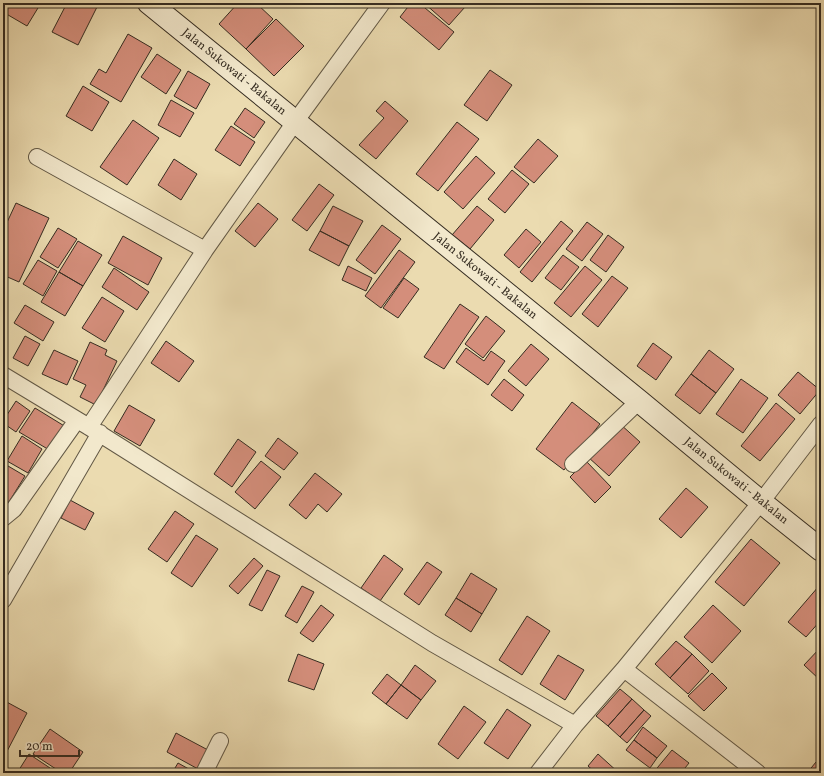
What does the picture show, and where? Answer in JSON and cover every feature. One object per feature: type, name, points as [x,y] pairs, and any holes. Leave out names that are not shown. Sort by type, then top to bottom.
[{"type":"street","name":"Jalan Sukowati - Bakalan","points":[[149,3],[821,550]]},
{"type":"street","points":[[3,600],[89,427],[205,250],[295,122],[382,3]]},
{"type":"street","points":[[37,157],[205,250]]},
{"type":"street","points":[[3,375],[89,427],[432,643],[575,725]]},
{"type":"street","points":[[573,464],[639,401]]},
{"type":"street","points":[[538,773],[575,725],[761,502],[821,424]]},
{"type":"street","points":[[3,518],[14,509],[89,427]]},
{"type":"street","points":[[624,668],[758,773]]},
{"type":"street","points":[[204,773],[220,741]]},
{"type":"building","points":[[4,3],[41,3],[27,26],[3,12]]},
{"type":"building","points":[[67,3],[90,3],[97,7],[78,45],[52,32]]},
{"type":"building","points":[[238,3],[256,3],[273,19],[246,49],[219,24]]},
{"type":"building","points":[[411,3],[419,3],[454,32],[439,50],[400,17]]},
{"type":"building","points":[[424,3],[460,3],[465,7],[449,25]]},
{"type":"building","points":[[276,19],[304,46],[274,76],[246,49]]},
{"type":"building","points":[[128,34],[152,48],[121,102],[90,84],[99,69],[106,73]]},
{"type":"building","points":[[157,54],[181,70],[166,94],[141,77]]},
{"type":"building","points":[[490,70],[512,85],[487,121],[464,105]]},
{"type":"building","points":[[188,71],[210,84],[196,109],[174,96]]},
{"type":"building","points":[[83,86],[109,102],[92,131],[66,116]]},
{"type":"building","points":[[171,100],[194,113],[180,137],[158,125]]},
{"type":"building","points":[[385,101],[408,121],[376,159],[359,145],[384,118],[376,111]]},
{"type":"building","points":[[245,108],[265,122],[254,138],[234,124]]},
{"type":"building","points":[[133,120],[159,138],[127,185],[100,167]]},
{"type":"building","points":[[457,122],[479,139],[438,191],[416,174]]},
{"type":"building","points":[[231,126],[255,142],[240,166],[215,150]]},
{"type":"building","points":[[538,139],[558,156],[534,183],[514,167]]},
{"type":"building","points":[[476,156],[495,173],[463,209],[444,192]]},
{"type":"building","points":[[174,159],[197,174],[181,200],[158,185]]},
{"type":"building","points":[[512,170],[529,184],[505,213],[488,199]]},
{"type":"building","points":[[319,184],[334,195],[307,231],[292,220]]},
{"type":"building","points":[[16,203],[49,218],[19,282],[3,275],[7,264],[3,263],[3,231]]},
{"type":"building","points":[[258,203],[278,219],[255,247],[235,231]]},
{"type":"building","points":[[333,206],[363,221],[349,246],[320,231]]},
{"type":"building","points":[[477,206],[494,220],[470,249],[452,235]]},
{"type":"building","points":[[561,221],[573,231],[532,282],[520,272]]},
{"type":"building","points":[[587,222],[603,234],[582,261],[566,249]]},
{"type":"building","points":[[382,225],[401,239],[375,274],[356,260]]},
{"type":"building","points":[[58,228],[77,239],[58,268],[40,257]]},
{"type":"building","points":[[526,229],[541,242],[519,268],[504,255]]},
{"type":"building","points":[[320,231],[349,246],[339,266],[309,250]]},
{"type":"building","points":[[608,235],[624,247],[606,272],[590,260]]},
{"type":"building","points":[[123,236],[162,258],[148,285],[108,263]]},
{"type":"building","points":[[78,241],[102,255],[83,286],[59,272]]},
{"type":"building","points":[[399,250],[415,262],[381,308],[365,296]]},
{"type":"building","points":[[563,255],[579,267],[561,290],[545,278]]},
{"type":"building","points":[[38,260],[57,271],[43,296],[23,284]]},
{"type":"building","points":[[348,266],[372,278],[366,291],[342,280]]},
{"type":"building","points":[[585,266],[602,280],[571,317],[554,303]]},
{"type":"building","points":[[114,268],[149,292],[137,310],[102,287]]},
{"type":"building","points":[[59,272],[83,286],[65,316],[41,302]]},
{"type":"building","points":[[612,276],[628,288],[598,327],[582,314]]},
{"type":"building","points":[[404,278],[419,289],[398,318],[383,308]]},
{"type":"building","points":[[102,297],[124,311],[105,342],[82,328]]},
{"type":"building","points":[[460,304],[479,317],[444,369],[424,357]]},
{"type":"building","points":[[25,305],[54,322],[43,341],[14,323]]},
{"type":"building","points":[[486,316],[505,331],[483,358],[465,344]]},
{"type":"building","points":[[25,336],[40,344],[28,366],[13,358]]},
{"type":"building","points":[[166,341],[194,361],[179,382],[151,363]]},
{"type":"building","points":[[90,342],[107,350],[105,355],[117,361],[96,405],[80,397],[86,385],[73,379]]},
{"type":"building","points":[[653,343],[672,357],[656,380],[637,366]]},
{"type":"building","points":[[531,344],[549,359],[526,386],[508,371]]},
{"type":"building","points":[[466,348],[484,361],[491,351],[505,361],[488,385],[456,362]]},
{"type":"building","points":[[54,350],[78,361],[67,385],[42,374]]},
{"type":"building","points":[[709,350],[734,369],[716,393],[691,374]]},
{"type":"building","points":[[798,372],[820,390],[800,414],[778,395]]},
{"type":"building","points":[[691,374],[716,393],[700,414],[675,395]]},
{"type":"building","points":[[504,379],[524,395],[512,411],[491,395]]},
{"type":"building","points":[[741,379],[768,398],[743,433],[716,414]]},
{"type":"building","points":[[16,401],[30,411],[16,432],[3,423],[3,421]]},
{"type":"building","points":[[572,402],[600,424],[564,470],[536,449]]},
{"type":"building","points":[[776,403],[795,419],[760,461],[741,446]]},
{"type":"building","points":[[129,405],[155,420],[140,446],[114,431]]},
{"type":"building","points":[[35,408],[66,427],[51,451],[19,432]]},
{"type":"building","points":[[619,423],[640,442],[609,476],[588,457]]},
{"type":"building","points":[[22,436],[42,449],[28,473],[7,461]]},
{"type":"building","points":[[278,438],[298,453],[284,470],[265,456]]},
{"type":"building","points":[[238,439],[256,452],[232,487],[214,474]]},
{"type":"building","points":[[261,461],[281,477],[255,509],[235,492]]},
{"type":"building","points":[[586,461],[611,487],[595,503],[570,477]]},
{"type":"building","points":[[3,463],[25,476],[4,510],[3,510]]},
{"type":"building","points":[[315,473],[342,494],[327,512],[318,504],[306,519],[289,505]]},
{"type":"building","points":[[686,488],[708,507],[681,538],[659,519]]},
{"type":"building","points":[[70,500],[94,513],[85,530],[61,518]]},
{"type":"building","points":[[175,511],[194,524],[167,562],[148,549]]},
{"type":"building","points":[[196,535],[218,549],[192,587],[171,573]]},
{"type":"building","points":[[751,539],[780,563],[744,606],[715,582]]},
{"type":"building","points":[[384,555],[403,569],[380,601],[361,588]]},
{"type":"building","points":[[254,558],[263,566],[238,594],[229,586]]},
{"type":"building","points":[[427,562],[442,572],[419,605],[404,594]]},
{"type":"building","points":[[267,570],[280,576],[262,611],[249,605]]},
{"type":"building","points":[[471,573],[497,589],[482,614],[456,598]]},
{"type":"building","points":[[302,586],[314,592],[297,623],[285,616]]},
{"type":"building","points":[[819,586],[821,588],[821,620],[806,637],[788,622]]},
{"type":"building","points":[[456,598],[482,614],[471,632],[445,615]]},
{"type":"building","points":[[321,605],[334,615],[313,642],[300,633]]},
{"type":"building","points":[[713,605],[741,631],[712,663],[684,637]]},
{"type":"building","points":[[527,616],[550,631],[522,675],[499,660]]},
{"type":"building","points":[[676,641],[692,654],[670,678],[655,664]]},
{"type":"building","points":[[821,647],[821,678],[820,680],[804,665]]},
{"type":"building","points":[[298,654],[324,664],[314,690],[288,681]]},
{"type":"building","points":[[692,654],[709,671],[688,694],[670,678]]},
{"type":"building","points":[[558,655],[584,670],[565,700],[540,684]]},
{"type":"building","points":[[415,665],[436,681],[421,700],[401,685]]},
{"type":"building","points":[[712,673],[727,688],[704,711],[688,696]]},
{"type":"building","points":[[387,674],[401,685],[386,704],[372,693]]},
{"type":"building","points":[[401,685],[421,700],[407,719],[386,704]]},
{"type":"building","points":[[620,689],[632,699],[608,726],[596,716]]},
{"type":"building","points":[[632,699],[644,710],[620,737],[608,726]]},
{"type":"building","points":[[3,700],[27,713],[3,759]]},
{"type":"building","points":[[464,706],[486,722],[458,759],[438,744]]},
{"type":"building","points":[[507,709],[531,725],[508,759],[484,743]]},
{"type":"building","points":[[644,710],[651,716],[627,743],[620,737]]},
{"type":"building","points":[[643,727],[667,746],[657,758],[634,740]]},
{"type":"building","points":[[50,729],[83,752],[69,773],[62,773],[33,754]]},
{"type":"building","points":[[176,733],[208,750],[198,769],[167,752]]},
{"type":"building","points":[[634,740],[657,758],[650,768],[626,750]]},
{"type":"building","points":[[672,750],[689,763],[681,773],[653,773]]},
{"type":"building","points":[[29,754],[50,768],[47,773],[17,773]]},
{"type":"building","points":[[598,754],[619,773],[596,773],[588,766]]},
{"type":"building","points":[[816,762],[821,766],[821,773],[807,773]]},
{"type":"building","points":[[178,763],[196,773],[172,773]]}]
